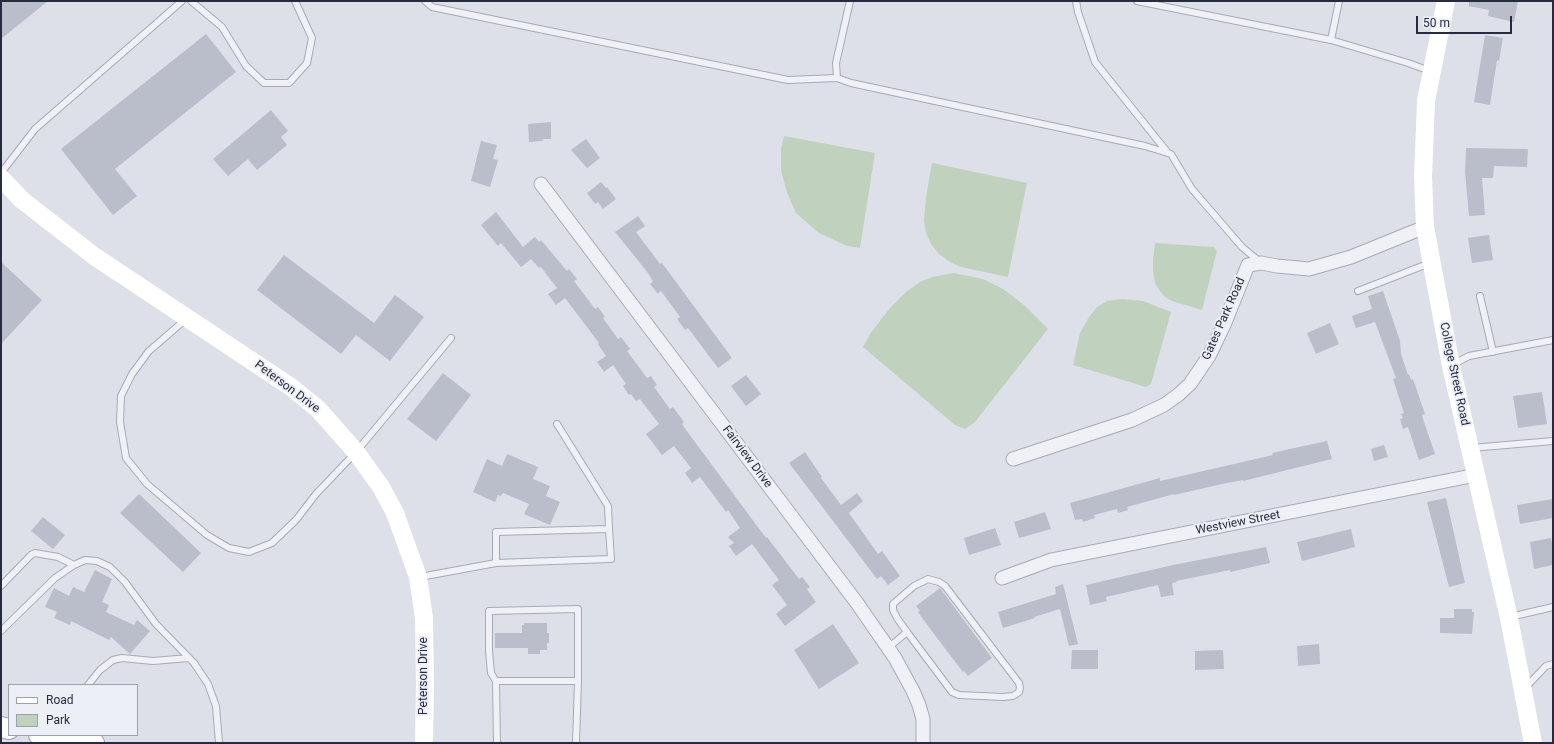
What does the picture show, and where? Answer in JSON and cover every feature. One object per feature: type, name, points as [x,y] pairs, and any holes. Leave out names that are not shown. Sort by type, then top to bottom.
[{"type":"main road","points":[[52,736],[94,743]]},
{"type":"street","name":"College Street Road","points":[[1446,1],[1426,101],[1422,177],[1425,227],[1451,366],[1509,618],[1533,743]]},
{"type":"street","name":"Peterson Drive","points":[[1,178],[22,200],[94,256],[291,387],[318,409],[356,452],[381,487],[395,513],[418,577],[424,618],[424,743]]},
{"type":"street","name":"Fairview Drive","points":[[541,184],[857,603],[888,648],[913,691],[919,705],[923,719],[924,743]]},
{"type":"street","points":[[1261,263],[1309,269],[1352,257],[1425,227]]},
{"type":"street","name":"Gates Park Road","points":[[1013,459],[1132,420],[1159,408],[1178,395],[1190,384],[1209,356],[1224,325],[1248,265],[1261,263]]},
{"type":"street","name":"Westview Street","points":[[1002,578],[1051,560],[1476,475]]},
{"type":"lane","points":[[1,173],[36,129],[182,1]]},
{"type":"lane","points":[[191,1],[222,27],[246,66],[264,83],[289,83],[307,63],[312,38],[295,1]]},
{"type":"lane","points":[[425,1],[432,7],[788,80],[837,78],[851,83],[1145,146],[1168,153]]},
{"type":"lane","points":[[837,78],[836,63],[850,1]]},
{"type":"lane","points":[[1076,1],[1078,12],[1096,62],[1168,153],[1171,154],[1197,195],[1242,247],[1261,263]]},
{"type":"lane","points":[[1138,1],[1154,3],[1248,24],[1331,40],[1408,63],[1432,72]]},
{"type":"lane","points":[[1331,40],[1339,1]]},
{"type":"lane","points":[[1358,291],[1432,262]]},
{"type":"lane","points":[[1480,296],[1493,352]]},
{"type":"lane","points":[[188,318],[149,351],[132,374],[121,396],[120,422],[126,458],[147,484],[207,535],[229,548],[249,552],[272,543],[296,520],[316,494],[356,452],[452,338]]},
{"type":"lane","points":[[1451,366],[1469,356],[1553,340]]},
{"type":"lane","points":[[418,577],[496,563],[611,559],[608,506],[557,424]]},
{"type":"lane","points":[[1470,448],[1553,442]]},
{"type":"lane","points":[[496,563],[496,532],[609,529]]},
{"type":"lane","points":[[1,586],[31,555],[35,553],[58,557],[74,564]]},
{"type":"lane","points":[[1,631],[55,578],[74,564],[85,560],[97,561],[110,567],[125,582],[156,624],[189,658],[208,684],[216,706],[218,743]]},
{"type":"lane","points":[[928,579],[939,582],[945,586],[1019,683],[1019,692],[1013,696],[1003,697],[959,695],[952,692],[907,632],[893,610],[893,604],[914,586],[928,579]]},
{"type":"lane","points":[[497,743],[496,681],[491,673],[489,651],[489,611],[578,608],[576,743]]},
{"type":"lane","points":[[1509,618],[1553,608]]},
{"type":"lane","points":[[888,648],[907,632]]},
{"type":"lane","points":[[89,684],[100,670],[113,660],[122,658],[153,661],[189,658]]},
{"type":"lane","points":[[1523,690],[1546,666],[1553,664]]},
{"type":"lane","points":[[496,681],[578,681]]},
{"type":"green space","points":[[784,136],[875,153],[860,248],[847,246],[819,233],[796,213],[787,193],[781,170],[781,148]]},
{"type":"green space","points":[[932,163],[1027,183],[1008,277],[961,267],[950,262],[939,254],[931,244],[926,233],[924,221],[926,197]]},
{"type":"green space","points":[[1155,243],[1214,247],[1217,251],[1202,310],[1172,301],[1165,297],[1159,290],[1155,283],[1153,271]]},
{"type":"green space","points":[[954,273],[983,279],[1003,289],[1024,305],[1048,329],[975,422],[965,429],[955,425],[863,347],[870,334],[890,308],[906,292],[920,282],[932,277]]},
{"type":"green space","points":[[1122,299],[1143,301],[1171,312],[1151,384],[1146,387],[1073,365],[1080,333],[1089,317],[1097,307],[1107,301]]},
{"type":"building","points":[[1,1],[48,1],[1,39]]},
{"type":"building","points":[[1469,1],[1518,1],[1514,22],[1488,16],[1489,10],[1469,6]]},
{"type":"building","points":[[206,34],[236,72],[115,169],[137,196],[113,215],[61,149]]},
{"type":"building","points":[[1485,35],[1503,38],[1499,61],[1497,60],[1490,105],[1474,102]]},
{"type":"building","points":[[271,110],[288,131],[281,137],[287,145],[257,170],[248,159],[228,176],[213,159]]},
{"type":"building","points":[[551,122],[551,139],[542,139],[543,141],[529,142],[528,124]]},
{"type":"building","points":[[586,139],[600,158],[587,168],[571,150]]},
{"type":"building","points":[[481,141],[497,145],[493,159],[498,160],[490,187],[471,181]]},
{"type":"building","points":[[1466,148],[1528,149],[1527,167],[1494,166],[1493,178],[1482,178],[1485,215],[1469,216],[1465,172]]},
{"type":"building","points":[[601,182],[616,199],[603,209],[598,202],[595,204],[587,193]]},
{"type":"building","points":[[496,212],[523,247],[535,237],[539,242],[541,240],[567,271],[569,269],[577,279],[574,281],[595,309],[598,307],[605,317],[603,318],[618,339],[621,337],[630,349],[627,351],[647,378],[651,376],[657,385],[654,387],[670,409],[673,407],[684,422],[682,424],[689,434],[766,538],[767,537],[799,579],[802,577],[810,587],[807,589],[816,602],[785,626],[776,614],[787,605],[772,585],[779,580],[752,544],[736,556],[729,546],[734,543],[728,537],[740,528],[728,510],[726,512],[700,477],[692,483],[685,473],[691,468],[674,446],[662,455],[646,434],[659,424],[640,399],[636,401],[631,394],[629,395],[623,386],[626,384],[613,365],[604,372],[597,362],[606,356],[598,344],[599,343],[565,298],[556,305],[548,294],[557,288],[541,267],[539,268],[531,259],[521,267],[501,243],[498,246],[481,225]]},
{"type":"building","points":[[638,216],[645,226],[636,232],[660,264],[662,263],[732,358],[718,368],[688,328],[685,330],[677,319],[680,317],[661,291],[658,294],[650,284],[653,281],[648,273],[615,232]]},
{"type":"building","points":[[1489,235],[1493,260],[1472,263],[1468,238]]},
{"type":"building","points":[[284,255],[374,323],[395,295],[424,317],[390,361],[356,335],[341,354],[257,290]]},
{"type":"building","points":[[1,262],[42,300],[1,344]]},
{"type":"building","points":[[1383,291],[1400,341],[1401,354],[1408,375],[1409,374],[1411,380],[1413,379],[1425,414],[1422,415],[1435,454],[1419,460],[1408,427],[1403,429],[1400,419],[1403,418],[1401,414],[1404,413],[1393,379],[1396,378],[1375,322],[1356,328],[1352,316],[1372,309],[1368,296]]},
{"type":"building","points":[[1330,323],[1339,344],[1316,354],[1307,333]]},
{"type":"building","points":[[443,373],[471,395],[436,441],[407,419]]},
{"type":"building","points":[[746,375],[761,394],[746,406],[731,386]]},
{"type":"building","points":[[1542,392],[1547,424],[1518,428],[1513,396]]},
{"type":"building","points":[[1327,441],[1332,459],[1243,481],[1174,494],[1127,507],[1128,510],[1118,513],[1117,509],[1094,515],[1095,518],[1083,522],[1082,519],[1075,520],[1070,503],[1160,478],[1160,481]]},
{"type":"building","points":[[1384,445],[1388,457],[1374,461],[1371,449]]},
{"type":"building","points":[[805,452],[822,477],[821,478],[841,505],[857,493],[863,501],[849,513],[878,554],[882,551],[900,576],[888,585],[881,576],[877,579],[789,463]]},
{"type":"building","points":[[507,454],[538,467],[533,479],[550,486],[546,496],[560,502],[550,525],[524,514],[529,504],[503,493],[501,496],[498,495],[495,502],[473,492],[487,459],[502,466]]},
{"type":"building","points":[[139,494],[201,553],[183,572],[120,513]]},
{"type":"building","points":[[1446,498],[1465,583],[1449,587],[1427,502]]},
{"type":"building","points":[[1553,499],[1553,518],[1520,524],[1517,505]]},
{"type":"building","points":[[1045,512],[1051,529],[1019,538],[1014,522]]},
{"type":"building","points":[[43,517],[65,535],[53,549],[31,531]]},
{"type":"building","points":[[995,528],[1001,545],[969,555],[964,538]]},
{"type":"building","points":[[1351,529],[1355,547],[1302,561],[1297,542]]},
{"type":"building","points":[[1551,538],[1553,565],[1534,569],[1530,542]]},
{"type":"building","points":[[1266,547],[1270,563],[1230,572],[1230,570],[1176,581],[1177,582],[1172,583],[1174,595],[1161,597],[1158,585],[1106,597],[1107,601],[1090,605],[1086,585],[1173,565]]},
{"type":"building","points":[[95,570],[112,579],[102,602],[109,605],[106,612],[134,625],[137,620],[150,631],[130,654],[111,637],[109,640],[71,621],[70,625],[54,618],[57,612],[45,607],[54,588],[69,596],[73,587],[84,592]]},
{"type":"building","points":[[1063,584],[1078,644],[1069,646],[1060,609],[1003,628],[998,612],[1056,594],[1055,587]]},
{"type":"building","points":[[940,588],[992,658],[968,676],[964,671],[963,672],[934,634],[918,612],[920,611],[916,606]]},
{"type":"building","points":[[1454,609],[1472,609],[1472,612],[1474,612],[1472,634],[1440,633],[1440,618],[1454,618]]},
{"type":"building","points":[[524,623],[547,623],[549,643],[547,643],[547,650],[540,650],[540,654],[528,654],[528,648],[495,648],[495,633],[522,633],[522,625],[524,625]]},
{"type":"building","points":[[833,624],[859,663],[819,689],[794,650]]},
{"type":"building","points":[[1319,644],[1320,664],[1298,666],[1297,646]]},
{"type":"building","points":[[1072,650],[1098,650],[1098,669],[1071,669]]},
{"type":"building","points":[[1223,650],[1224,669],[1195,670],[1195,651]]}]
